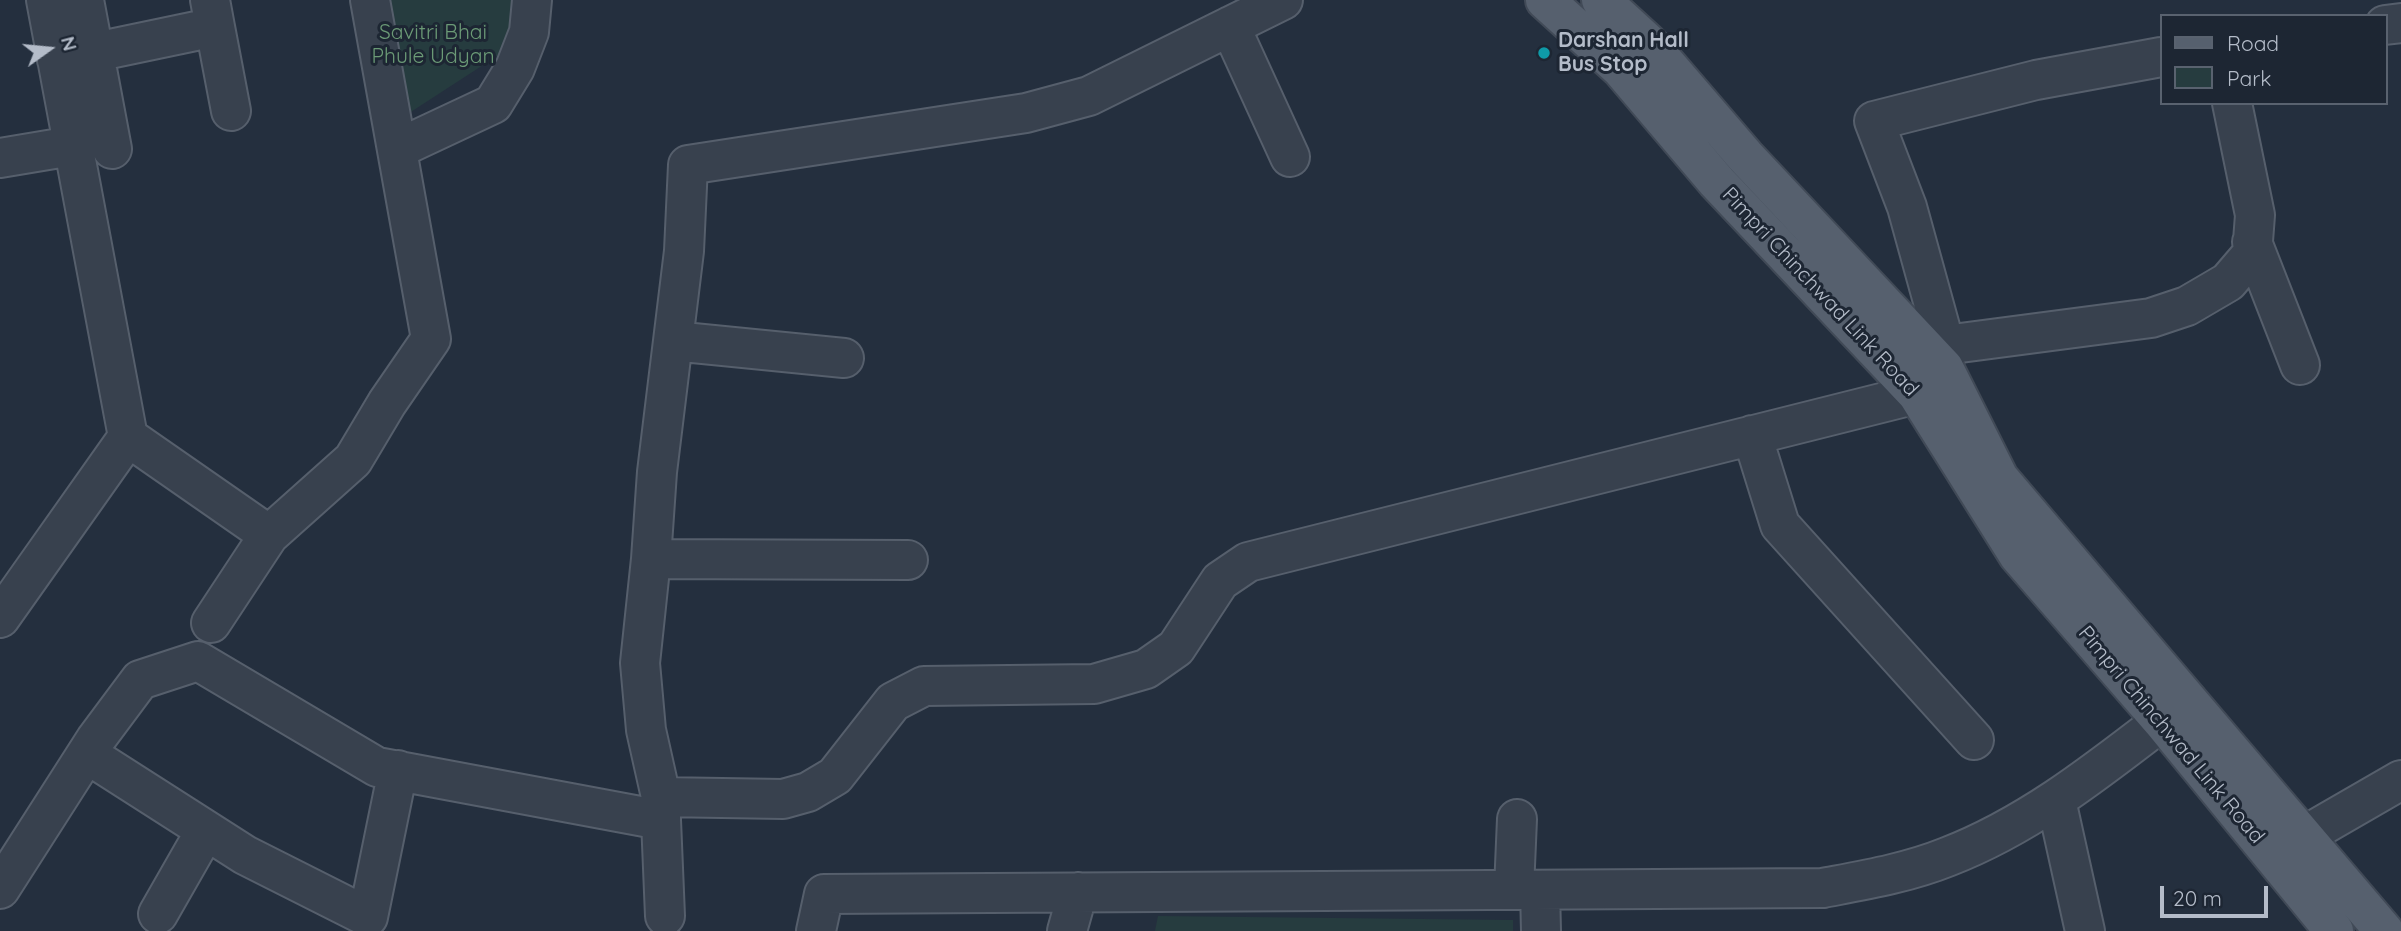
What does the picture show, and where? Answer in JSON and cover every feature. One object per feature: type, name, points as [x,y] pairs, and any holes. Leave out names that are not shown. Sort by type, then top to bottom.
[{"type":"main road","name":"Pimpri Chinchwad Link Road","points":[[1546,0],[1621,69],[1716,181],[1917,394],[2018,555],[2304,836],[2384,931]]},
{"type":"main road","name":"Pimpri Chinchwad Link Road","points":[[1601,0],[1648,43],[1745,156],[1944,356],[1999,478],[2176,710],[2273,859],[2334,931]]},
{"type":"street","points":[[46,0],[128,437],[269,535]]},
{"type":"street","points":[[84,0],[112,149]]},
{"type":"street","points":[[211,623],[269,535],[352,460],[431,339],[370,0]]},
{"type":"street","points":[[397,149],[493,104],[516,68],[529,32],[532,0]]},
{"type":"street","points":[[665,916],[661,808],[646,730],[640,663],[657,472],[684,251],[688,165],[1026,113],[1089,96],[1283,0]]},
{"type":"street","points":[[57,60],[94,52],[213,13],[231,111]]},
{"type":"street","points":[[1230,26],[1290,157]]},
{"type":"street","points":[[1944,356],[1907,207],[1874,121],[2036,80],[2160,57]]},
{"type":"street","points":[[0,889],[87,754],[140,680],[198,661],[377,767],[661,808],[783,799],[808,792],[835,776],[893,702],[924,686],[1094,684],[1146,669],[1176,648],[1220,582],[1248,562],[1917,394],[1944,356],[2151,318],[2187,306],[2228,282],[2252,254],[2255,215],[2232,105]]},
{"type":"street","points":[[0,158],[72,146]]},
{"type":"street","points":[[2252,242],[2300,365]]},
{"type":"street","points":[[673,341],[844,358]]},
{"type":"street","points":[[1752,435],[1780,525],[1974,740]]},
{"type":"street","points":[[0,618],[128,437]]},
{"type":"street","points":[[651,559],[908,560]]},
{"type":"street","points":[[816,931],[824,894],[1823,888],[1894,874],[1947,858],[1994,837],[2056,800],[2176,710]]},
{"type":"street","points":[[87,754],[245,855],[368,917],[398,770]]},
{"type":"street","points":[[2273,859],[2304,836],[2401,780]]},
{"type":"street","points":[[2056,800],[2085,931]]},
{"type":"street","points":[[1517,818],[1527,890],[1541,931]]},
{"type":"street","points":[[158,914],[206,830]]},
{"type":"street","points":[[1067,931],[1078,892]]},
{"type":"green space","name":"Savitri Bhai Phule Udyan","points":[[381,0],[514,0],[514,45],[400,119]]},
{"type":"green space","points":[[1158,916],[1513,920],[1513,931],[1155,931]]},
{"type":"place","name":"Darshan Hall Bus Stop","points":[[1544,53]]}]
